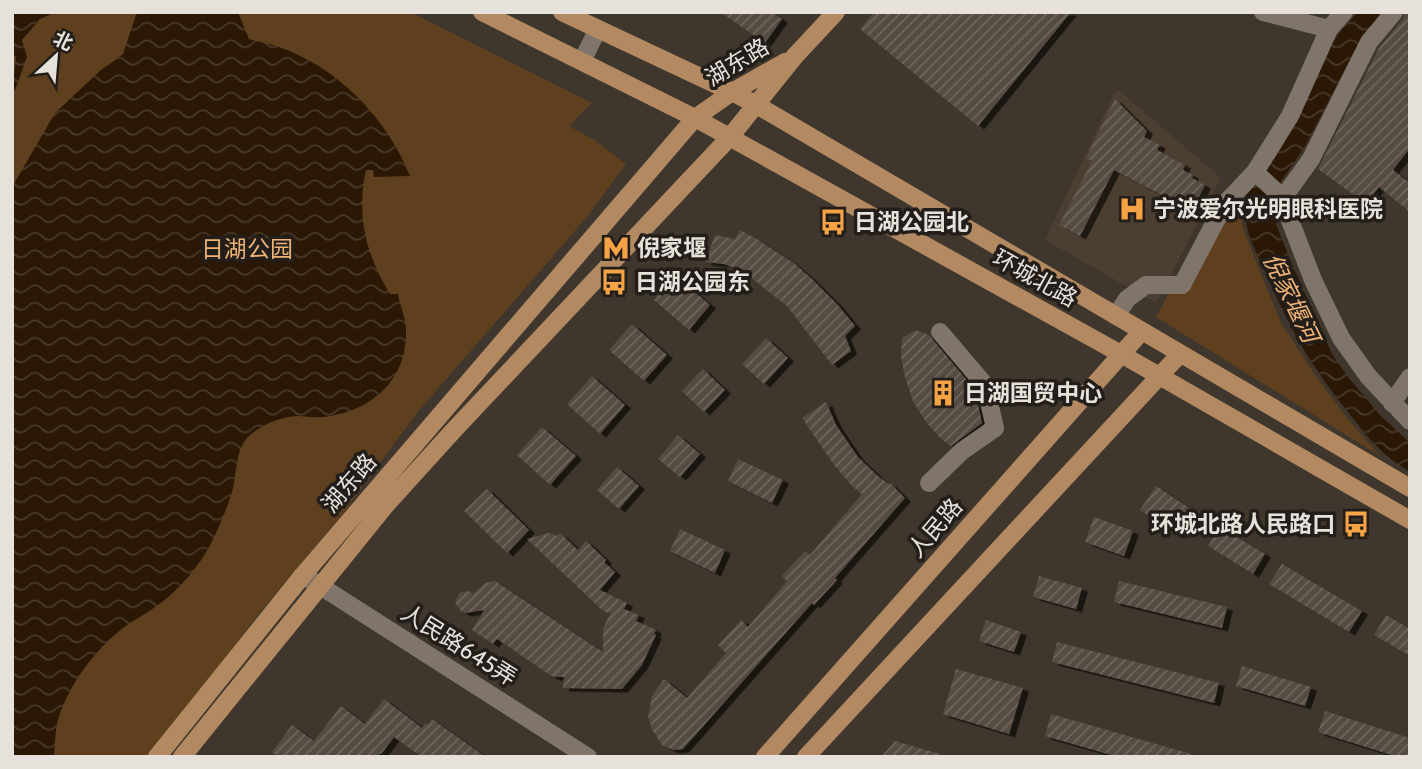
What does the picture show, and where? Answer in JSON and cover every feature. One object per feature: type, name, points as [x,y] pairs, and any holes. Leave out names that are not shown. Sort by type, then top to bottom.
[{"type":"main road","name":"环城北路","points":[[482,12],[730,137],[1161,376],[1410,520]]},
{"type":"main road","name":"环城北路","points":[[562,12],[755,104],[1410,488]]},
{"type":"main road","points":[[794,57],[836,12]]},
{"type":"main road","name":"湖东路","points":[[157,757],[303,575],[695,118],[732,92],[794,57]]},
{"type":"main road","name":"湖东路","points":[[182,757],[386,506],[447,437],[730,137],[794,57]]},
{"type":"main road","name":"人民路","points":[[765,757],[1142,331]]},
{"type":"main road","points":[[806,757],[1180,354]]},
{"type":"street","points":[[1263,12],[1329,29]]},
{"type":"street","points":[[1116,316],[1127,299],[1146,285],[1182,285],[1224,205],[1256,172],[1290,116],[1329,29],[1344,12]]},
{"type":"street","points":[[1282,198],[1311,159],[1369,42],[1394,12]]},
{"type":"street","points":[[582,61],[598,29]]},
{"type":"street","points":[[1256,172],[1282,198],[1313,281],[1341,338],[1368,376],[1410,421]]},
{"type":"street","points":[[929,483],[962,450],[995,428],[985,385],[940,332]]},
{"type":"street","points":[[1392,403],[1410,377]]},
{"type":"street","name":"人民路645弄","points":[[303,575],[588,757]]},
{"type":"shaded area","name":"宁波爱尔光明眼科医院","points":[[1119,90],[1221,178],[1156,303],[1045,240],[1114,94]]},
{"type":"green space","name":"日湖公园","points":[[12,12],[410,12],[592,103],[569,126],[596,141],[626,164],[587,217],[416,414],[344,512],[257,616],[149,757],[12,757]]},
{"type":"green space","points":[[1226,188],[1242,211],[1242,224],[1247,239],[1281,323],[1347,418],[1380,456],[1156,317]]},
{"type":"water","points":[[12,12],[56,12],[40,19],[22,40],[27,57],[12,92],[16,58],[12,51]]},
{"type":"water","name":"日湖公园","points":[[137,12],[238,12],[249,39],[276,46],[319,67],[339,81],[374,115],[388,134],[410,176],[374,177],[373,170],[366,170],[362,203],[365,234],[375,265],[390,294],[398,294],[406,325],[405,345],[397,372],[381,393],[370,401],[358,408],[331,416],[297,416],[278,420],[248,437],[241,449],[232,492],[224,514],[207,551],[195,569],[165,600],[118,632],[86,666],[70,692],[58,720],[54,757],[12,757],[12,187],[55,113],[101,70],[123,54]]},
{"type":"water","name":"倪家堰河","points":[[1358,12],[1386,12],[1353,54],[1304,148],[1271,200],[1270,208],[1332,354],[1380,415],[1410,443],[1410,472],[1392,460],[1368,437],[1322,378],[1282,308],[1247,227],[1245,190],[1275,158],[1324,55]]},
{"type":"building","points":[[720,12],[771,12],[782,19],[765,43]]},
{"type":"building","points":[[874,12],[1071,12],[978,126],[860,29]]},
{"type":"building","points":[[1405,12],[1410,12],[1410,148],[1393,170],[1410,183],[1410,212],[1379,187],[1366,204],[1318,169],[1379,48],[1403,19]]},
{"type":"building","points":[[1115,99],[1147,131],[1144,137],[1160,145],[1157,150],[1185,165],[1183,170],[1205,185],[1192,211],[1114,170],[1080,236],[1059,225],[1092,161],[1086,158]]},
{"type":"building","points":[[740,230],[795,264],[838,305],[855,326],[845,336],[851,351],[832,365],[787,306],[744,272],[724,264],[705,262],[715,235],[735,239]]},
{"type":"building","points":[[676,275],[710,305],[689,330],[654,300]]},
{"type":"building","points":[[632,324],[667,355],[644,381],[609,350]]},
{"type":"building","name":"日湖国贸中心","points":[[916,330],[929,335],[975,390],[982,423],[951,446],[926,422],[913,401],[905,378],[901,356],[902,338]]},
{"type":"building","points":[[766,338],[788,358],[764,384],[742,364]]},
{"type":"building","points":[[703,369],[725,390],[704,412],[682,391]]},
{"type":"building","points":[[592,376],[625,405],[600,434],[567,404]]},
{"type":"building","points":[[826,402],[836,425],[858,457],[905,498],[835,578],[837,580],[814,605],[812,603],[683,749],[673,750],[662,745],[648,717],[652,696],[664,679],[687,698],[726,653],[718,645],[741,620],[748,627],[787,581],[782,576],[805,551],[810,555],[862,494],[834,465],[802,418]]},
{"type":"building","points":[[542,427],[576,456],[550,485],[517,455]]},
{"type":"building","points":[[678,435],[700,454],[680,477],[658,459]]},
{"type":"building","points":[[738,459],[783,480],[772,503],[728,481]]},
{"type":"building","points":[[617,467],[639,486],[619,509],[597,490]]},
{"type":"building","points":[[1156,486],[1194,511],[1179,535],[1140,510]]},
{"type":"building","points":[[487,489],[529,530],[507,553],[464,511]]},
{"type":"building","points":[[1094,517],[1133,531],[1124,556],[1085,542]]},
{"type":"building","points":[[1220,527],[1265,554],[1253,574],[1208,546]]},
{"type":"building","points":[[680,529],[725,550],[715,573],[670,551]]},
{"type":"building","points":[[549,533],[558,536],[560,533],[578,550],[586,541],[615,572],[600,590],[627,603],[624,609],[639,615],[636,621],[656,630],[642,665],[622,689],[563,688],[564,677],[550,675],[497,639],[493,644],[472,630],[484,610],[465,613],[455,603],[459,593],[468,591],[473,594],[485,583],[495,581],[603,652],[603,629],[610,614],[603,611],[527,539]]},
{"type":"building","points":[[1282,564],[1362,611],[1349,632],[1269,584]]},
{"type":"building","points":[[1039,576],[1082,588],[1076,609],[1033,597]]},
{"type":"building","points":[[1119,581],[1227,607],[1222,628],[1114,602]]},
{"type":"building","points":[[1386,615],[1410,629],[1410,656],[1374,635]]},
{"type":"building","points":[[986,620],[1021,632],[1014,652],[979,641]]},
{"type":"building","points":[[1057,642],[1219,683],[1214,703],[1052,662]]},
{"type":"building","points":[[1242,666],[1311,687],[1305,706],[1236,686]]},
{"type":"building","points":[[956,669],[1023,688],[1009,734],[943,714]]},
{"type":"building","points":[[384,699],[422,728],[432,719],[486,757],[422,757],[394,737],[382,753],[373,757],[279,757],[272,752],[292,725],[314,741],[341,706],[365,724]]},
{"type":"building","points":[[1325,711],[1410,738],[1410,757],[1398,757],[1318,732]]},
{"type":"building","points":[[1051,714],[1191,754],[1191,757],[1118,757],[1045,736]]},
{"type":"building","points":[[895,741],[940,754],[939,757],[881,757]]},
{"type":"place","name":"宁波爱尔光明眼科医院","points":[[1132,209]]},
{"type":"place","name":"日湖公园北","points":[[833,222]]},
{"type":"place","name":"倪家堰","points":[[616,248]]},
{"type":"place","name":"日湖公园东","points":[[614,282]]},
{"type":"place","name":"日湖国贸中心","points":[[943,393]]},
{"type":"place","name":"环城北路人民路口","points":[[1356,524]]}]
